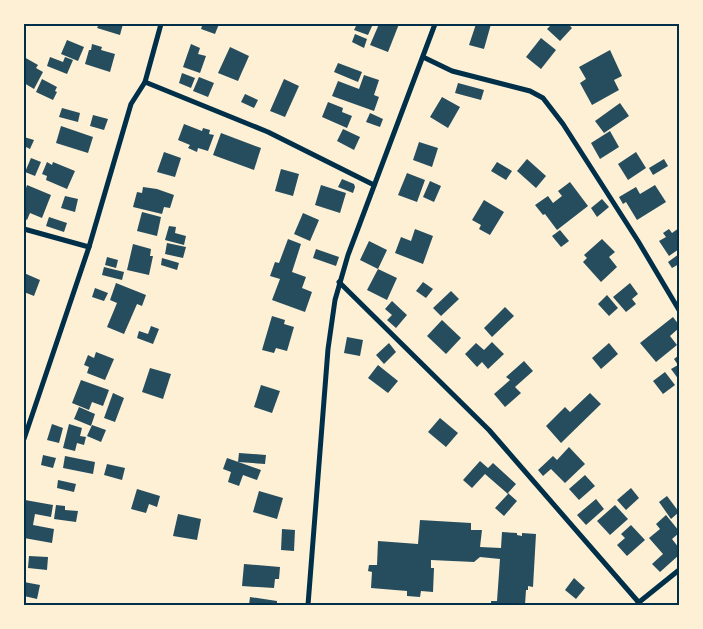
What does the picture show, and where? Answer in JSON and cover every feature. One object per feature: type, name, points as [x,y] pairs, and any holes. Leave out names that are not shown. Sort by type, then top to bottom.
[{"type":"street","points":[[24,439],[89,247],[131,104],[145,82],[161,24]]},
{"type":"street","points":[[308,605],[330,333],[339,282],[435,24]]},
{"type":"street","points":[[423,57],[452,71],[530,91],[543,98],[563,124],[638,241],[679,310]]},
{"type":"street","points":[[145,82],[268,132],[374,184]]},
{"type":"street","points":[[24,229],[89,247]]},
{"type":"street","points":[[339,282],[489,430],[639,604],[679,570]]},
{"type":"building","points":[[99,24],[123,24],[120,35],[97,28]]},
{"type":"building","points":[[195,24],[219,24],[215,34],[201,29],[202,26]]},
{"type":"building","points":[[357,24],[373,24],[368,35],[354,30]]},
{"type":"building","points":[[379,24],[399,24],[388,52],[370,45]]},
{"type":"building","points":[[476,24],[491,24],[484,49],[469,45]]},
{"type":"building","points":[[552,24],[568,24],[572,28],[560,41],[547,29]]},
{"type":"building","points":[[355,34],[367,39],[364,48],[352,42]]},
{"type":"building","points":[[541,38],[556,50],[541,69],[526,57]]},
{"type":"building","points":[[67,40],[84,47],[78,61],[61,54]]},
{"type":"building","points":[[92,44],[102,47],[101,50],[115,54],[110,72],[85,64]]},
{"type":"building","points":[[191,44],[200,48],[198,54],[206,56],[200,73],[183,67]]},
{"type":"building","points":[[230,47],[249,56],[238,81],[218,73]]},
{"type":"building","points":[[610,50],[622,76],[614,80],[619,90],[592,105],[580,83],[586,79],[579,67]]},
{"type":"building","points":[[24,57],[38,65],[36,68],[43,72],[34,89],[24,83]]},
{"type":"building","points":[[50,57],[63,62],[65,57],[73,60],[67,74],[47,66]]},
{"type":"building","points":[[338,63],[362,72],[358,82],[334,72]]},
{"type":"building","points":[[182,73],[195,78],[191,88],[179,83]]},
{"type":"building","points":[[364,75],[379,80],[374,95],[379,97],[374,111],[332,96],[338,81],[359,89]]},
{"type":"building","points":[[199,77],[214,83],[208,97],[193,91]]},
{"type":"building","points":[[42,79],[57,87],[53,100],[36,92]]},
{"type":"building","points":[[284,79],[299,86],[285,117],[270,111]]},
{"type":"building","points":[[458,83],[484,90],[481,100],[455,93]]},
{"type":"building","points":[[245,94],[258,100],[254,108],[241,102]]},
{"type":"building","points":[[442,97],[460,107],[448,128],[430,117]]},
{"type":"building","points":[[328,102],[343,108],[342,112],[352,116],[347,128],[322,117]]},
{"type":"building","points":[[620,103],[629,116],[604,133],[595,121]]},
{"type":"building","points":[[62,108],[80,113],[78,122],[59,117]]},
{"type":"building","points":[[370,113],[383,119],[380,127],[366,122]]},
{"type":"building","points":[[93,115],[108,119],[104,130],[90,126]]},
{"type":"building","points":[[184,124],[202,131],[203,128],[210,130],[209,134],[214,135],[208,151],[198,148],[197,152],[188,148],[190,145],[178,140]]},
{"type":"building","points":[[61,126],[93,137],[88,153],[56,143]]},
{"type":"building","points":[[343,129],[360,137],[354,150],[337,141]]},
{"type":"building","points":[[610,131],[619,147],[600,159],[591,143]]},
{"type":"building","points":[[221,133],[261,148],[254,170],[213,155]]},
{"type":"building","points":[[24,137],[34,140],[30,149],[24,146]]},
{"type":"building","points":[[419,142],[438,148],[432,167],[413,160]]},
{"type":"building","points":[[164,152],[181,158],[175,177],[157,172]]},
{"type":"building","points":[[636,152],[646,168],[628,180],[618,164]]},
{"type":"building","points":[[31,158],[41,162],[35,176],[25,172]]},
{"type":"building","points":[[527,159],[546,176],[536,188],[517,171]]},
{"type":"building","points":[[664,159],[668,166],[653,175],[649,168]]},
{"type":"building","points":[[47,162],[52,165],[53,162],[75,171],[67,189],[46,180],[47,176],[42,174]]},
{"type":"building","points":[[497,162],[512,171],[506,180],[491,171]]},
{"type":"building","points":[[281,169],[299,174],[293,196],[275,191]]},
{"type":"building","points":[[407,173],[425,180],[417,202],[398,195]]},
{"type":"building","points":[[342,179],[354,184],[353,193],[338,187]]},
{"type":"building","points":[[430,181],[441,186],[434,202],[423,197]]},
{"type":"building","points":[[570,182],[588,206],[557,230],[545,214],[543,215],[535,205],[548,196],[553,203],[562,196],[558,191]]},
{"type":"building","points":[[27,185],[51,195],[42,218],[30,213],[27,220],[24,218],[24,194]]},
{"type":"building","points":[[321,185],[346,193],[340,213],[315,205]]},
{"type":"building","points":[[655,185],[666,202],[637,220],[626,202],[623,204],[619,197],[636,187],[640,194]]},
{"type":"building","points":[[143,187],[157,189],[174,195],[170,208],[164,207],[162,214],[133,207],[137,192],[142,193]]},
{"type":"building","points":[[65,196],[78,199],[75,212],[61,208]]},
{"type":"building","points":[[602,199],[609,207],[597,217],[591,208]]},
{"type":"building","points":[[484,200],[504,212],[490,235],[479,229],[481,225],[472,220]]},
{"type":"building","points":[[142,212],[161,217],[157,236],[137,231]]},
{"type":"building","points":[[303,213],[319,220],[310,241],[294,234]]},
{"type":"building","points":[[49,217],[67,223],[64,232],[46,226]]},
{"type":"building","points":[[169,226],[176,227],[175,233],[186,236],[184,245],[165,240]]},
{"type":"building","points":[[679,228],[679,249],[669,256],[659,241],[666,237],[663,233],[669,229],[672,233]]},
{"type":"building","points":[[415,229],[433,236],[423,264],[395,253],[401,237],[411,241]]},
{"type":"building","points":[[560,230],[569,241],[561,247],[552,236]]},
{"type":"building","points":[[288,239],[301,244],[292,272],[306,277],[302,288],[312,292],[305,312],[272,300],[280,279],[270,276],[275,262],[279,263]]},
{"type":"building","points":[[602,239],[615,252],[609,257],[617,267],[601,282],[583,262],[587,258],[584,255]]},
{"type":"building","points":[[369,241],[387,250],[378,269],[360,260]]},
{"type":"building","points":[[167,243],[186,247],[183,258],[165,254]]},
{"type":"building","points":[[133,244],[151,249],[150,256],[153,256],[149,275],[127,270]]},
{"type":"building","points":[[316,249],[339,257],[336,266],[313,258]]},
{"type":"building","points":[[679,254],[679,264],[672,268],[668,262]]},
{"type":"building","points":[[107,257],[118,260],[116,268],[105,265]]},
{"type":"building","points":[[162,258],[179,263],[177,270],[161,265]]},
{"type":"building","points":[[104,267],[124,272],[122,280],[102,275]]},
{"type":"building","points":[[378,269],[397,278],[387,300],[367,290]]},
{"type":"building","points":[[24,273],[40,280],[34,296],[24,292]]},
{"type":"building","points":[[423,282],[433,289],[426,298],[416,291]]},
{"type":"building","points":[[116,283],[146,295],[142,306],[137,304],[124,334],[107,327],[117,303],[110,300]]},
{"type":"building","points":[[630,283],[638,294],[632,299],[636,304],[626,312],[613,297]]},
{"type":"building","points":[[95,288],[108,293],[104,301],[92,297]]},
{"type":"building","points":[[451,291],[459,299],[441,316],[433,308]]},
{"type":"building","points":[[607,295],[618,308],[609,316],[598,304]]},
{"type":"building","points":[[392,301],[407,315],[396,328],[387,320],[392,315],[385,309]]},
{"type":"building","points":[[505,307],[514,316],[492,337],[484,328]]},
{"type":"building","points":[[272,316],[285,320],[284,324],[294,327],[287,351],[276,348],[274,353],[262,350]]},
{"type":"building","points":[[673,317],[679,328],[670,336],[677,345],[656,362],[640,343]]},
{"type":"building","points":[[442,320],[461,338],[446,354],[427,336]]},
{"type":"building","points":[[151,326],[159,329],[153,344],[137,338],[139,331],[148,334]]},
{"type":"building","points":[[347,337],[363,340],[360,356],[344,353]]},
{"type":"building","points":[[492,342],[504,354],[488,369],[482,362],[477,367],[465,354],[476,343],[484,350]]},
{"type":"building","points":[[389,343],[396,352],[384,364],[376,355]]},
{"type":"building","points":[[609,343],[618,354],[601,369],[592,358]]},
{"type":"building","points":[[96,352],[114,359],[105,380],[87,373],[89,367],[84,365],[88,355],[94,358]]},
{"type":"building","points":[[679,355],[679,380],[671,369],[678,365],[674,359]]},
{"type":"building","points":[[524,361],[533,371],[515,387],[521,393],[505,407],[494,394],[510,380],[506,377]]},
{"type":"building","points":[[378,365],[398,381],[388,393],[368,378]]},
{"type":"building","points":[[150,368],[171,374],[163,399],[142,392]]},
{"type":"building","points":[[665,372],[675,385],[663,394],[653,381]]},
{"type":"building","points":[[81,380],[109,390],[103,406],[92,402],[89,410],[72,403]]},
{"type":"building","points":[[261,385],[280,391],[272,413],[254,407]]},
{"type":"building","points":[[113,393],[124,398],[115,422],[104,418]]},
{"type":"building","points":[[590,393],[601,404],[561,443],[546,426],[565,407],[570,412]]},
{"type":"building","points":[[79,407],[95,414],[91,426],[74,419]]},
{"type":"building","points":[[440,418],[458,433],[446,447],[428,432]]},
{"type":"building","points":[[52,424],[63,428],[59,443],[47,440]]},
{"type":"building","points":[[69,424],[82,428],[80,436],[86,437],[84,445],[77,443],[75,451],[63,448]]},
{"type":"building","points":[[92,425],[106,430],[101,442],[87,436]]},
{"type":"building","points":[[569,447],[585,464],[565,483],[551,469],[543,476],[538,470],[553,456],[557,460]]},
{"type":"building","points":[[239,453],[266,455],[265,464],[238,462]]},
{"type":"building","points":[[43,455],[56,458],[53,468],[41,465]]},
{"type":"building","points":[[65,456],[95,462],[93,474],[63,468]]},
{"type":"building","points":[[227,458],[261,470],[257,480],[243,475],[239,486],[228,482],[231,472],[223,469]]},
{"type":"building","points":[[480,461],[488,468],[493,463],[516,484],[508,493],[517,501],[504,516],[495,508],[508,494],[485,474],[472,488],[463,480]]},
{"type":"building","points":[[107,464],[125,468],[122,480],[104,475]]},
{"type":"building","points":[[585,475],[595,486],[579,500],[569,489]]},
{"type":"building","points":[[58,480],[76,484],[74,492],[57,488]]},
{"type":"building","points":[[631,488],[639,498],[626,510],[617,500]]},
{"type":"building","points":[[137,489],[160,496],[157,507],[149,504],[146,513],[131,509]]},
{"type":"building","points":[[259,491],[283,498],[277,519],[253,512]]},
{"type":"building","points":[[667,496],[679,512],[671,519],[659,502]]},
{"type":"building","points":[[596,499],[604,509],[586,525],[577,515]]},
{"type":"building","points":[[25,500],[53,505],[51,517],[35,514],[33,525],[54,529],[52,543],[24,538]]},
{"type":"building","points":[[56,505],[65,506],[65,510],[78,511],[76,522],[54,519]]},
{"type":"building","points":[[615,505],[628,519],[610,535],[597,521]]},
{"type":"building","points":[[178,514],[201,519],[197,540],[173,536]]},
{"type":"building","points":[[666,515],[679,531],[672,539],[679,548],[679,555],[660,572],[652,564],[663,554],[649,538],[660,529],[656,524]]},
{"type":"building","points":[[420,520],[471,523],[471,530],[482,530],[480,547],[501,548],[502,532],[517,533],[517,535],[522,536],[522,533],[536,534],[533,587],[528,586],[528,590],[526,590],[525,605],[491,605],[491,601],[497,601],[500,559],[480,557],[474,562],[431,560],[431,568],[434,568],[433,592],[421,591],[420,597],[407,596],[407,591],[371,588],[372,572],[368,571],[369,565],[377,565],[378,541],[418,544]]},
{"type":"building","points":[[631,525],[645,540],[627,556],[617,545],[625,538],[621,534]]},
{"type":"building","points":[[282,529],[295,530],[294,551],[281,550]]},
{"type":"building","points":[[29,556],[48,557],[47,570],[28,568]]},
{"type":"building","points":[[244,564],[280,567],[279,579],[275,579],[274,588],[242,586]]},
{"type":"building","points":[[574,578],[585,588],[576,599],[565,590]]},
{"type":"building","points":[[24,582],[40,585],[37,599],[24,596]]},
{"type":"building","points":[[250,597],[277,601],[277,605],[249,605]]}]
